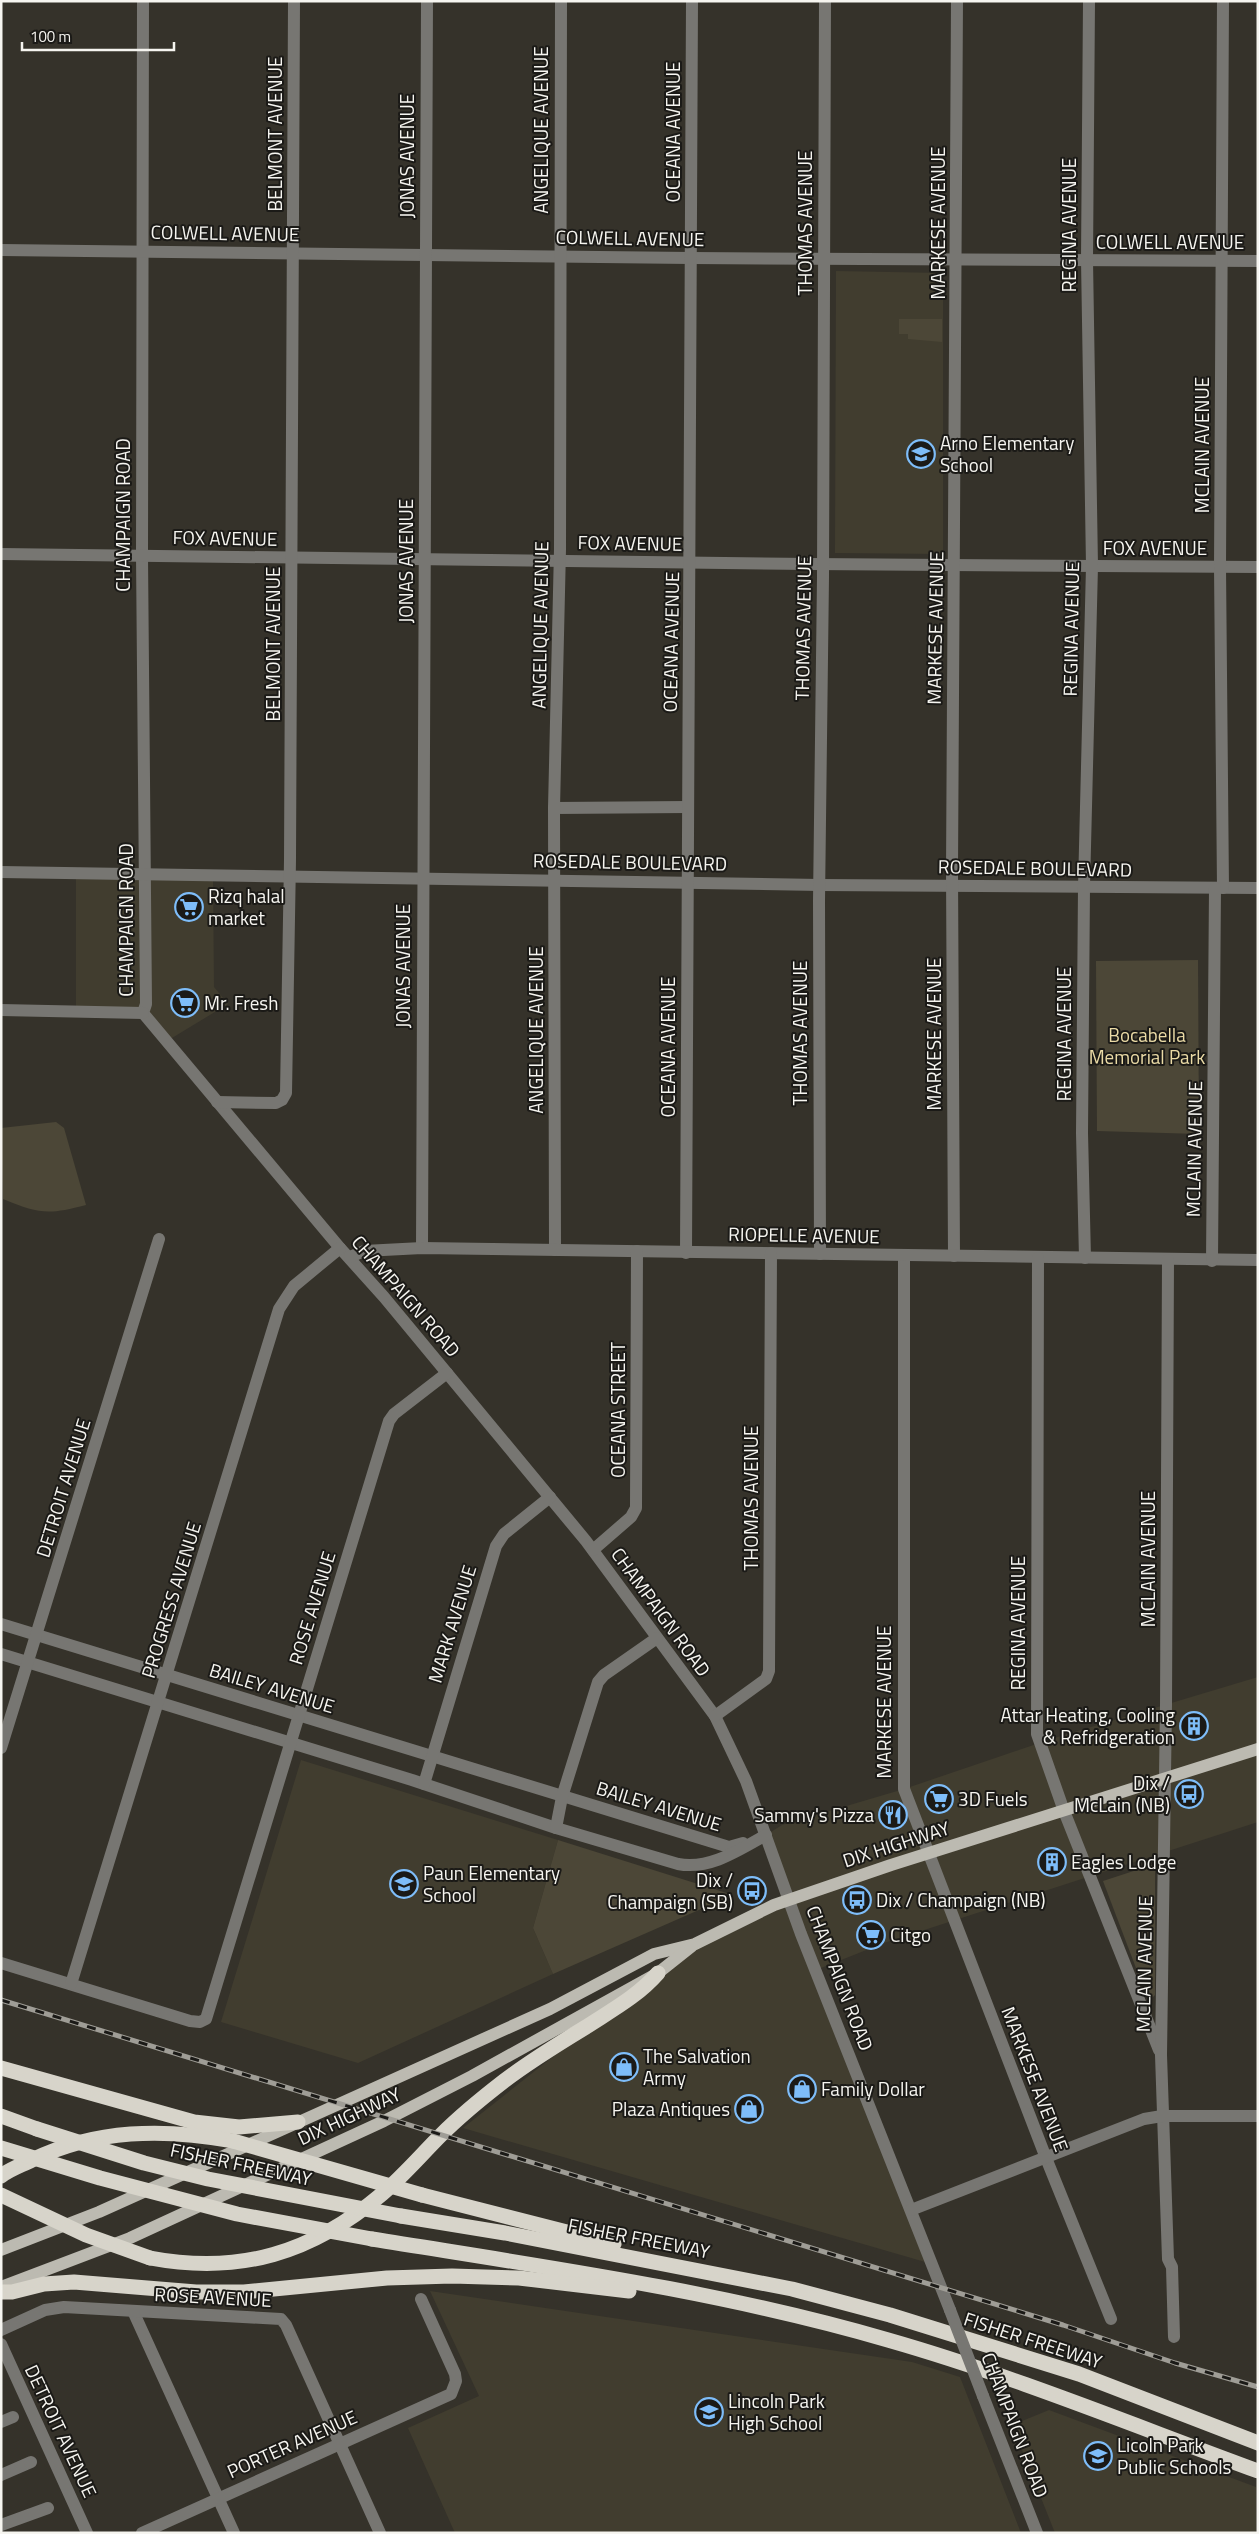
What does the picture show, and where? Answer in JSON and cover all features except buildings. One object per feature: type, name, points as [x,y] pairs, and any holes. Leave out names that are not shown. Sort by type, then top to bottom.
[{"type":"highway","points":[[1,2195],[86,2236],[150,2258],[194,2264],[245,2262],[278,2254],[314,2240],[343,2223],[382,2194],[454,2123],[503,2082],[543,2053],[644,1989],[658,1972]]},
{"type":"highway","points":[[1,2068],[194,2122],[239,2127],[298,2122]]},
{"type":"highway","name":"FISHER FREEWAY","points":[[1,2116],[144,2163],[208,2179],[784,2287],[899,2318],[1079,2374],[1258,2443]]},
{"type":"highway","points":[[1,2176],[48,2152],[96,2138],[159,2132],[204,2136],[233,2141],[422,2195],[642,2250],[664,2263]]},
{"type":"highway","points":[[1,2148],[100,2178],[237,2214],[649,2286],[789,2314],[906,2345],[1041,2389],[1258,2471]]},
{"type":"highway","points":[[1,2292],[12,2292],[44,2284],[72,2282],[196,2292],[244,2292],[387,2278],[452,2276],[519,2278],[632,2291],[649,2286]]},
{"type":"main road","name":"DIX HIGHWAY","points":[[1,2250],[99,2212],[550,2009],[654,1954],[695,1944],[790,1899],[927,1853],[1258,1749]]},
{"type":"main road","name":"DIX HIGHWAY","points":[[1,2287],[130,2238],[384,2121],[472,2076],[658,1972],[695,1944]]},
{"type":"street","name":"CHAMPAIGN ROAD","points":[[143,1],[142,556],[146,1004],[143,1013],[550,1497],[593,1550],[715,1716],[746,1781],[801,1934],[1037,2533]]},
{"type":"street","name":"BELMONT AVENUE","points":[[217,1102],[276,1103],[282,1100],[286,1094],[290,876],[294,1]]},
{"type":"street","name":"JONAS AVENUE","points":[[422,1248],[427,1]]},
{"type":"street","name":"ANGELIQUE AVENUE","points":[[555,1250],[554,808],[560,561],[561,1]]},
{"type":"street","name":"OCEANA AVENUE","points":[[686,1253],[692,1]]},
{"type":"street","name":"THOMAS AVENUE","points":[[820,1254],[825,1]]},
{"type":"street","name":"MARKESE AVENUE","points":[[954,1256],[952,886],[957,1]]},
{"type":"street","name":"REGINA AVENUE","points":[[1085,1258],[1082,1133],[1084,887],[1092,566],[1087,260],[1089,1]]},
{"type":"street","name":"MCLAIN AVENUE","points":[[1212,1260],[1219,888],[1223,1]]},
{"type":"street","name":"COLWELL AVENUE","points":[[1,250],[1258,262]]},
{"type":"street","name":"FOX AVENUE","points":[[1,554],[823,565],[1258,567]]},
{"type":"street","points":[[554,808],[688,808]]},
{"type":"street","name":"ROSEDALE BOULEVARD","points":[[1,872],[555,879],[820,885],[1258,888]]},
{"type":"street","points":[[1,1010],[143,1013]]},
{"type":"street","name":"DETROIT AVENUE","points":[[1,1748],[159,1239]]},
{"type":"street","name":"PROGRESS AVENUE","points":[[71,1984],[280,1310],[294,1286],[340,1248]]},
{"type":"street","name":"RIOPELLE AVENUE","points":[[350,1257],[364,1251],[422,1248],[1258,1260]]},
{"type":"street","name":"OCEANA STREET","points":[[593,1550],[631,1517],[636,1508],[637,1251]]},
{"type":"street","name":"THOMAS AVENUE","points":[[715,1716],[766,1679],[769,1671],[771,1253]]},
{"type":"street","name":"MARKESE AVENUE","points":[[904,1256],[902,1778],[904,1789],[927,1853],[1046,2158],[1111,2319]]},
{"type":"street","name":"REGINA AVENUE","points":[[1038,1258],[1037,1734],[1064,1811],[1161,2055]]},
{"type":"street","name":"MCLAIN AVENUE","points":[[1168,1260],[1161,2055],[1164,2192],[1168,2260],[1172,2267],[1174,2336]]},
{"type":"street","name":"ROSE AVENUE","points":[[71,1984],[190,2021],[203,2021],[208,2016],[389,1421],[394,1414],[447,1373]]},
{"type":"street","name":"MARK AVENUE","points":[[424,1784],[496,1546],[504,1534],[550,1497]]},
{"type":"street","name":"BAILEY AVENUE","points":[[1,1624],[729,1847],[766,1835]]},
{"type":"street","points":[[556,1828],[562,1797],[598,1682],[604,1675],[657,1638]]},
{"type":"street","name":"BAILEY AVENUE","points":[[1,1654],[424,1784],[556,1828],[689,1866],[707,1864],[766,1835]]},
{"type":"street","points":[[1,1963],[71,1984]]},
{"type":"street","points":[[911,2210],[1144,2119],[1162,2116],[1258,2116]]},
{"type":"street","name":"PORTER AVENUE","points":[[142,2533],[451,2394],[454,2387],[455,2374],[420,2299]]},
{"type":"street","name":"ROSE AVENUE","points":[[1,2330],[55,2308],[281,2320],[286,2325],[380,2533]]},
{"type":"street","points":[[133,2311],[234,2533]]},
{"type":"street","name":"DETROIT AVENUE","points":[[1,2344],[88,2533]]},
{"type":"street","points":[[1,2475],[31,2462]]},
{"type":"street","points":[[8,2526],[48,2508]]},
{"type":"shaded area","points":[[836,271],[943,273],[943,554],[835,553]]},
{"type":"shaded area","points":[[76,873],[213,876],[214,987],[228,1004],[167,1041],[143,1013],[76,1012]]},
{"type":"shaded area","points":[[1258,1677],[1258,1822],[884,1943],[816,1970],[932,2264],[463,2128],[695,1944],[790,1899],[766,1835],[782,1825],[904,1789],[1051,1739]]},
{"type":"shaded area","name":"Paun Elementary School","points":[[301,1760],[558,1840],[533,1928],[553,1974],[358,2063],[221,2022]]},
{"type":"shaded area","name":"Lincoln Park High School","points":[[430,2291],[912,2362],[960,2377],[1021,2533],[455,2533],[408,2428],[479,2396]]},
{"type":"shaded area","name":"Licoln Park Public Schools","points":[[1049,2410],[1256,2487],[1256,2533],[1055,2533],[1012,2425]]},
{"type":"green space","points":[[899,319],[942,319],[942,342],[908,339],[908,334],[899,334]]},
{"type":"green space","name":"Bocabella Memorial Park","points":[[1198,960],[1199,1134],[1097,1131],[1096,961]]},
{"type":"green space","points":[[56,1122],[64,1128],[86,1205],[62,1210],[44,1211],[26,1208],[3,1199],[1,1128]]},
{"type":"green space","points":[[558,1840],[733,1895],[553,1974],[533,1928]]},
{"type":"green space","points":[[1155,1864],[1155,1995],[1152,1998],[1147,1997],[1103,1881]]},
{"type":"railway","points":[[1,2000],[1063,2325],[1175,2363],[1258,2387]]},
{"type":"place","name":"Arno Elementary School","points":[[921,454]]},
{"type":"place","name":"Rizq halal market","points":[[189,907]]},
{"type":"place","name":"Mr. Fresh","points":[[185,1003]]},
{"type":"place","name":"Attar Heating, Cooling & Refridgeration","points":[[1194,1726]]},
{"type":"place","name":"Dix / McLain (NB)","points":[[1189,1794]]},
{"type":"place","name":"3D Fuels","points":[[939,1799]]},
{"type":"place","name":"Sammy's Pizza","points":[[893,1815]]},
{"type":"place","name":"Eagles Lodge","points":[[1052,1862]]},
{"type":"place","name":"Paun Elementary School","points":[[404,1884]]},
{"type":"place","name":"Dix / Champaign (SB)","points":[[752,1891]]},
{"type":"place","name":"Dix / Champaign (NB)","points":[[857,1900]]},
{"type":"place","name":"Citgo","points":[[871,1935]]},
{"type":"place","name":"The Salvation Army","points":[[624,2067]]},
{"type":"place","name":"Family Dollar","points":[[802,2089]]},
{"type":"place","name":"Plaza Antiques","points":[[749,2109]]},
{"type":"place","name":"Lincoln Park High School","points":[[709,2412]]},
{"type":"place","name":"Licoln Park Public Schools","points":[[1098,2456]]}]
